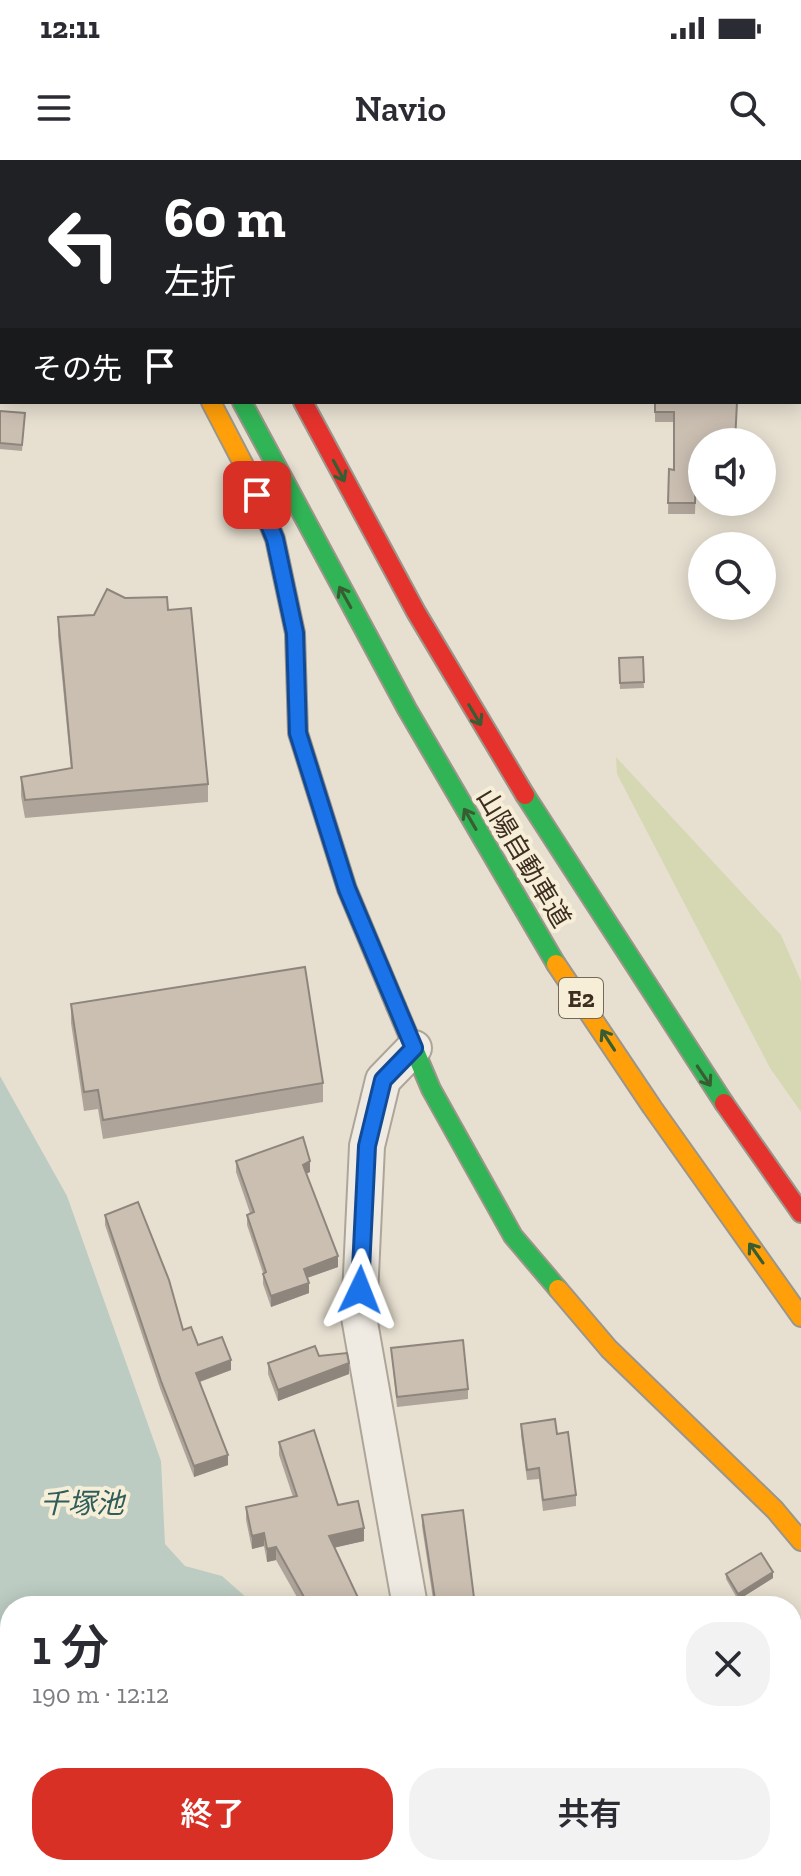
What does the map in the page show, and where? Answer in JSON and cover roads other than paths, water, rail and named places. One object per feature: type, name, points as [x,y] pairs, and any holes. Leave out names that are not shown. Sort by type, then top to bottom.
[{"type":"main road","points":[[212,404],[248,473],[275,539],[295,633],[298,733],[347,889],[431,1089],[513,1236],[609,1349],[775,1510],[801,1541]]},
{"type":"main road","name":"山陽自動車道","points":[[243,404],[383,666],[520,906],[651,1107],[801,1317]]},
{"type":"main road","name":"山陽自動車道","points":[[304,404],[436,648],[565,866],[704,1077],[801,1213]]},
{"type":"street","points":[[408,1596],[359,1317],[367,1146],[383,1080],[414,1048]]},
{"type":"water","name":"千塚池","points":[[0,1076],[67,1196],[161,1461],[165,1544],[185,1566],[222,1576],[245,1596],[0,1596]]}]
